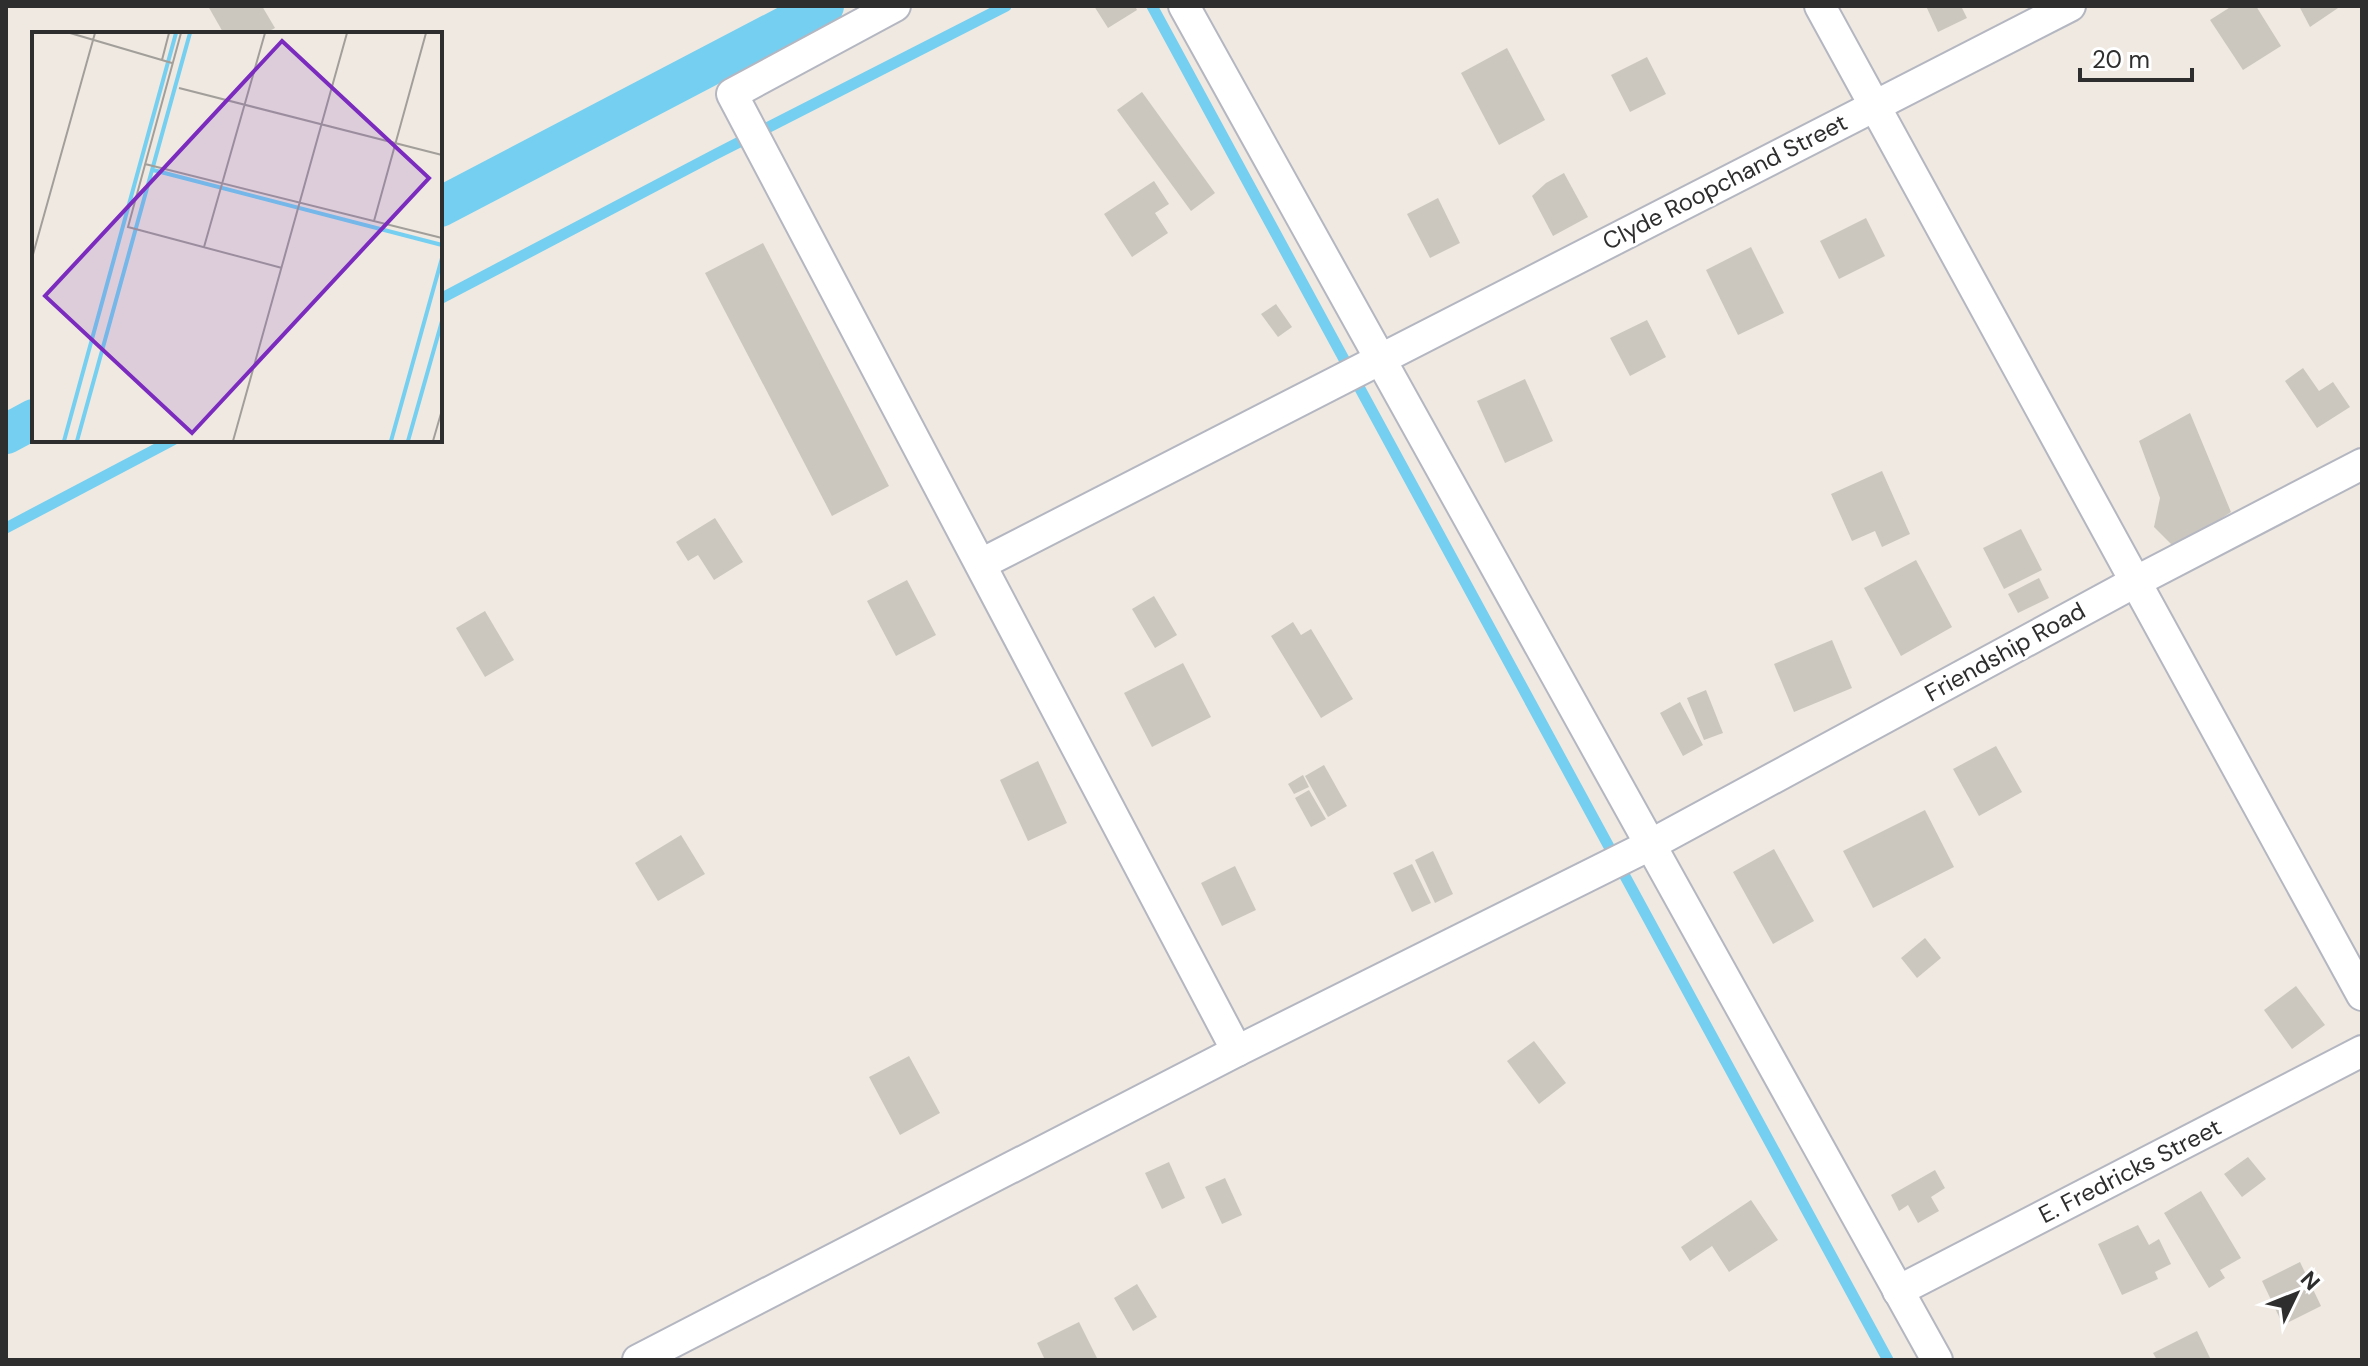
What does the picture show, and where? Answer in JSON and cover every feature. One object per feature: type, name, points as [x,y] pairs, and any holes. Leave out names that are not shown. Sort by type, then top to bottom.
[{"type":"street","points":[[895,6],[732,94],[1237,1051]]},
{"type":"street","points":[[1184,6],[1937,1360]]},
{"type":"street","points":[[1820,6],[2362,995]]},
{"type":"street","name":"Clyde Roopchand Street","points":[[981,564],[2070,6]]},
{"type":"street","name":"Friendship Road","points":[[638,1360],[1237,1051],[1650,845],[2135,582],[2362,464]]},
{"type":"street","name":"E. Fredricks Street","points":[[1898,1291],[2362,1051]]},
{"type":"building","points":[[208,6],[262,6],[275,28],[268,32],[223,32]]},
{"type":"building","points":[[1094,6],[1135,6],[1137,10],[1108,28]]},
{"type":"building","points":[[1926,6],[1961,6],[1967,18],[1938,32]]},
{"type":"building","points":[[2232,6],[2256,6],[2281,46],[2243,70],[2210,20]]},
{"type":"building","points":[[2299,6],[2341,6],[2310,27]]},
{"type":"building","points":[[1507,48],[1545,120],[1499,145],[1461,73]]},
{"type":"building","points":[[1647,57],[1666,94],[1630,112],[1611,75]]},
{"type":"building","points":[[1142,92],[1215,193],[1191,211],[1117,110]]},
{"type":"building","points":[[1564,173],[1588,217],[1553,236],[1532,196]]},
{"type":"building","points":[[1154,181],[1169,204],[1155,213],[1168,233],[1132,257],[1104,214]]},
{"type":"building","points":[[1438,198],[1460,243],[1430,258],[1407,214]]},
{"type":"building","points":[[1866,218],[1885,256],[1839,279],[1820,241]]},
{"type":"building","points":[[763,243],[889,486],[832,516],[705,273]]},
{"type":"building","points":[[1751,247],[1784,313],[1738,335],[1706,270]]},
{"type":"building","points":[[1276,304],[1292,327],[1278,337],[1261,314]]},
{"type":"building","points":[[1647,320],[1666,357],[1630,376],[1610,338]]},
{"type":"building","points":[[2303,368],[2319,391],[2333,382],[2350,407],[2317,428],[2285,381]]},
{"type":"building","points":[[1525,379],[1553,441],[1505,463],[1477,401]]},
{"type":"building","points":[[2190,413],[2231,512],[2176,549],[2154,527],[2160,498],[2139,441]]},
{"type":"building","points":[[1882,471],[1910,534],[1882,547],[1875,531],[1852,541],[1831,494]]},
{"type":"building","points":[[715,518],[743,562],[714,580],[698,555],[688,561],[676,542]]},
{"type":"building","points":[[2021,529],[2042,570],[2004,589],[1983,548]]},
{"type":"building","points":[[1916,560],[1952,627],[1901,656],[1864,588]]},
{"type":"building","points":[[2039,578],[2049,598],[2018,613],[2008,594]]},
{"type":"building","points":[[907,580],[936,635],[896,656],[867,601]]},
{"type":"building","points":[[1154,596],[1177,635],[1155,648],[1132,609]]},
{"type":"building","points":[[485,611],[514,660],[485,677],[456,628]]},
{"type":"building","points":[[1293,622],[1301,635],[1311,629],[1353,699],[1321,718],[1271,636]]},
{"type":"building","points":[[1832,640],[1852,688],[1794,712],[1774,664]]},
{"type":"building","points":[[1183,663],[1211,717],[1152,747],[1124,693]]},
{"type":"building","points":[[1706,690],[1723,733],[1704,740],[1687,698]]},
{"type":"building","points":[[1680,702],[1703,745],[1683,756],[1660,713]]},
{"type":"building","points":[[1996,746],[2022,792],[1979,816],[1953,769]]},
{"type":"building","points":[[1038,761],[1067,823],[1028,841],[1000,780]]},
{"type":"building","points":[[1324,765],[1347,806],[1328,817],[1305,776]]},
{"type":"building","points":[[1303,775],[1309,787],[1294,794],[1288,784]]},
{"type":"building","points":[[1309,790],[1326,819],[1311,827],[1295,798]]},
{"type":"building","points":[[1925,810],[1954,867],[1873,908],[1843,851]]},
{"type":"building","points":[[681,835],[705,874],[658,901],[635,863]]},
{"type":"building","points":[[1774,849],[1814,921],[1773,944],[1733,872]]},
{"type":"building","points":[[1433,851],[1453,894],[1435,903],[1415,860]]},
{"type":"building","points":[[1412,864],[1431,903],[1412,912],[1393,873]]},
{"type":"building","points":[[1235,866],[1256,910],[1222,926],[1201,883]]},
{"type":"building","points":[[1925,938],[1941,958],[1917,978],[1901,958]]},
{"type":"building","points":[[2296,986],[2325,1025],[2292,1049],[2264,1010]]},
{"type":"building","points":[[1534,1041],[1566,1083],[1539,1104],[1507,1061]]},
{"type":"building","points":[[909,1056],[940,1113],[900,1135],[869,1077]]},
{"type":"building","points":[[2248,1157],[2266,1179],[2242,1197],[2224,1174]]},
{"type":"building","points":[[1169,1162],[1185,1198],[1162,1209],[1145,1173]]},
{"type":"building","points":[[1935,1170],[1945,1188],[1931,1197],[1939,1211],[1918,1223],[1908,1205],[1899,1211],[1891,1195]]},
{"type":"building","points":[[1225,1178],[1242,1215],[1222,1224],[1205,1187]]},
{"type":"building","points":[[2201,1191],[2241,1258],[2220,1270],[2225,1278],[2209,1288],[2164,1213]]},
{"type":"building","points":[[1751,1200],[1778,1240],[1729,1272],[1712,1246],[1690,1261],[1681,1247]]},
{"type":"building","points":[[2138,1225],[2149,1245],[2159,1239],[2171,1264],[2155,1272],[2158,1279],[2122,1295],[2098,1244]]},
{"type":"building","points":[[2300,1262],[2321,1306],[2283,1325],[2262,1281]]},
{"type":"building","points":[[1137,1284],[1157,1317],[1133,1331],[1114,1298]]},
{"type":"building","points":[[1079,1322],[1098,1360],[1045,1360],[1037,1343]]},
{"type":"building","points":[[2197,1331],[2211,1360],[2157,1360],[2153,1353]]},
{"type":"waterway","points":[[442,206],[824,6]]},
{"type":"waterway","points":[[442,298],[1006,6]]},
{"type":"waterway","points":[[1152,6],[1888,1360]]},
{"type":"waterway","points":[[6,434],[32,420]]},
{"type":"waterway","points":[[6,528],[169,442]]}]
